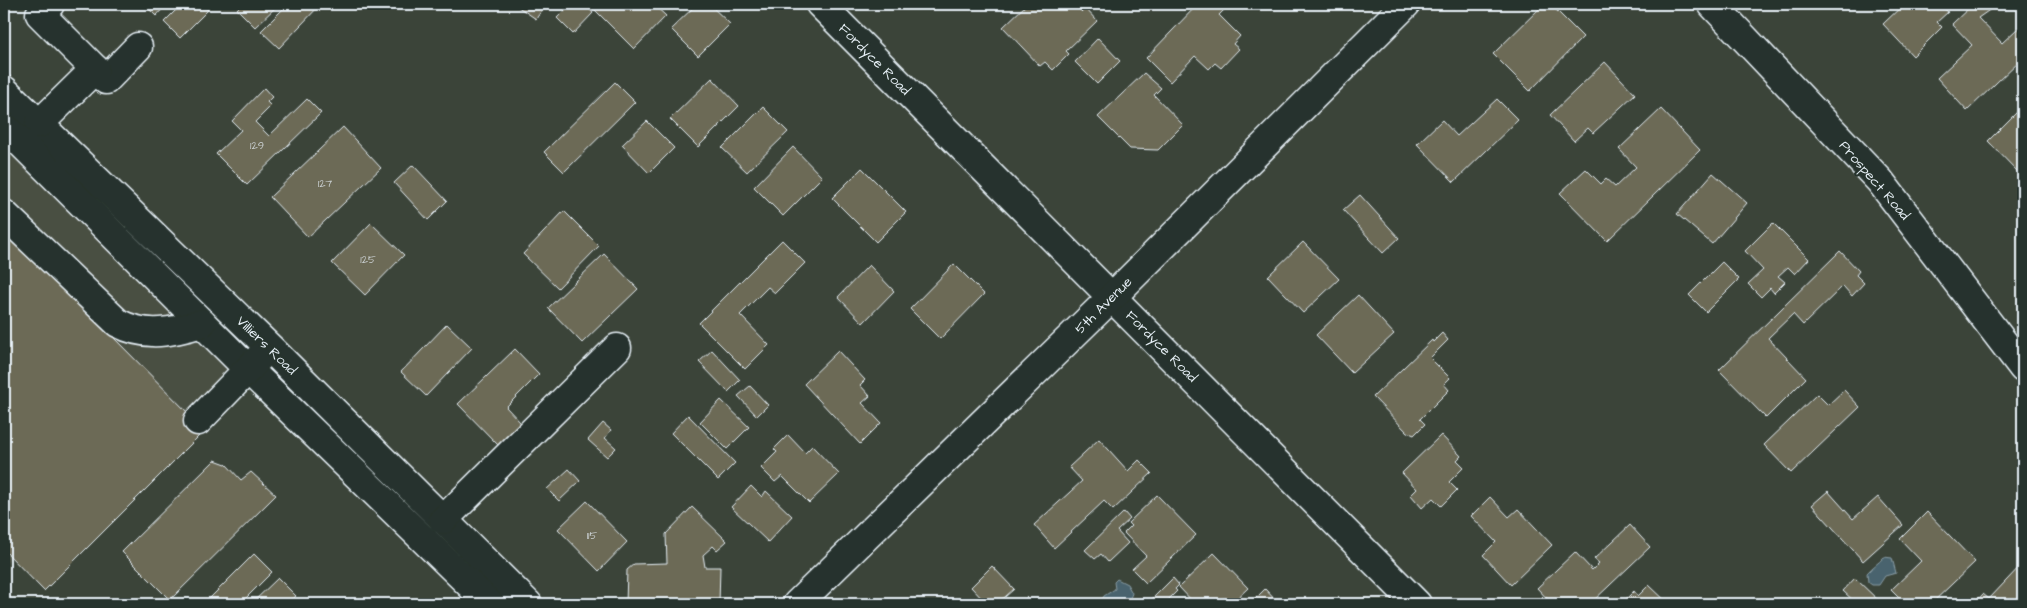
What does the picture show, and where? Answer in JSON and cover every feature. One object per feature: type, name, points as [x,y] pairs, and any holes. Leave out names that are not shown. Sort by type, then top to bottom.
[{"type":"street","points":[[50,4],[40,14],[106,80],[138,47]]},
{"type":"street","name":"Fordyce Road","points":[[820,4],[1113,296],[1417,604]]},
{"type":"street","name":"5th Avenue","points":[[797,604],[1113,296],[1406,4]]},
{"type":"street","name":"Prospect Road","points":[[1712,4],[1880,181],[2023,368]]},
{"type":"street","points":[[40,124],[95,69]]},
{"type":"street","name":"Villiers Road","points":[[4,90],[269,347],[528,604]]},
{"type":"street","points":[[4,126],[249,370],[490,604]]},
{"type":"street","points":[[4,214],[118,323],[139,332],[174,332],[202,323]]},
{"type":"street","points":[[198,421],[269,347]]},
{"type":"street","points":[[443,520],[617,348]]},
{"type":"shaded area","points":[[4,142],[252,383],[44,591],[11,558],[4,566]]},
{"type":"water","points":[[1884,557],[1892,558],[1896,573],[1885,576],[1879,585],[1872,585],[1868,582],[1867,573]]},
{"type":"water","points":[[1117,579],[1127,584],[1132,593],[1130,598],[1120,604],[1100,604],[1104,596],[1115,589],[1114,582]]},
{"type":"building","points":[[144,4],[167,4],[156,16]]},
{"type":"building","points":[[182,4],[201,4],[208,10],[180,38],[164,22]]},
{"type":"building","points":[[242,4],[279,4],[255,27],[237,9]]},
{"type":"building","points":[[288,4],[321,4],[279,48],[261,31]]},
{"type":"building","points":[[514,4],[546,4],[536,19]]},
{"type":"building","points":[[571,4],[584,4],[593,13],[573,34],[557,18]]},
{"type":"building","points":[[594,4],[653,4],[666,16],[634,49],[591,6]]},
{"type":"building","points":[[697,4],[709,4],[730,24],[698,56],[671,29]]},
{"type":"building","points":[[1027,4],[1074,4],[1082,12],[1085,8],[1097,21],[1066,51],[1069,54],[1053,70],[1045,62],[1040,66],[1003,27]]},
{"type":"building","points":[[1198,4],[1230,4],[1219,15],[1240,36],[1233,44],[1239,49],[1221,68],[1215,63],[1209,69],[1195,56],[1170,82],[1146,58]]},
{"type":"building","points":[[1544,4],[1550,4],[1583,37],[1530,91],[1493,54]]},
{"type":"building","points":[[1904,4],[1939,4],[1948,12],[1937,22],[1942,27],[1913,56],[1883,24]]},
{"type":"building","points":[[1973,4],[1998,4],[1978,18],[2002,43],[2018,28],[2023,34],[2023,57],[1967,111],[1937,78],[1972,45],[1952,24]]},
{"type":"building","points":[[1098,38],[1120,61],[1097,84],[1075,62]]},
{"type":"building","points":[[1605,62],[1635,94],[1593,133],[1588,128],[1574,141],[1550,115]]},
{"type":"building","points":[[1144,73],[1161,88],[1154,95],[1183,125],[1158,150],[1130,149],[1098,117]]},
{"type":"building","points":[[712,78],[739,106],[698,147],[670,119]]},
{"type":"building","points":[[615,82],[635,102],[564,172],[544,152]]},
{"type":"building","points":[[264,88],[272,97],[267,102],[271,106],[255,122],[269,136],[307,99],[321,113],[247,185],[216,154],[241,130],[232,121]]},
{"type":"building","points":[[1497,99],[1518,120],[1454,182],[1417,144],[1442,120],[1457,136]]},
{"type":"building","points":[[763,107],[788,132],[747,172],[722,148]]},
{"type":"building","points":[[2022,107],[2023,169],[2019,173],[1988,141]]},
{"type":"building","points":[[1661,109],[1700,150],[1607,241],[1560,193],[1586,169],[1601,184],[1606,179],[1615,187],[1636,167],[1619,149]]},
{"type":"building","points":[[647,121],[674,148],[649,173],[622,145]]},
{"type":"building","points":[[343,127],[381,168],[308,237],[270,197]]},
{"type":"building","points":[[793,147],[822,177],[783,216],[754,187]]},
{"type":"building","points":[[413,165],[447,201],[428,220],[394,183]]},
{"type":"building","points":[[862,168],[906,212],[876,242],[832,198]]},
{"type":"building","points":[[1713,173],[1747,203],[1712,244],[1677,214]]},
{"type":"building","points":[[1360,195],[1399,238],[1383,253],[1343,210]]},
{"type":"building","points":[[564,211],[599,246],[558,288],[523,254]]},
{"type":"building","points":[[371,223],[404,255],[365,295],[332,263]]},
{"type":"building","points":[[1773,223],[1809,259],[1795,274],[1788,267],[1778,276],[1785,282],[1774,293],[1770,288],[1761,297],[1748,284],[1763,270],[1745,251]]},
{"type":"building","points":[[4,227],[205,430],[44,591],[4,550]]},
{"type":"building","points":[[782,240],[805,263],[775,293],[768,287],[740,315],[769,345],[745,369],[699,323]]},
{"type":"building","points":[[1303,242],[1339,279],[1303,313],[1268,276]]},
{"type":"building","points":[[1840,251],[1859,271],[1856,275],[1864,283],[1852,296],[1843,286],[1803,325],[1793,314],[1768,338],[1806,378],[1766,418],[1719,370]]},
{"type":"building","points":[[604,254],[638,289],[582,343],[548,308]]},
{"type":"building","points":[[1722,262],[1739,279],[1706,312],[1689,295]]},
{"type":"building","points":[[954,264],[984,294],[940,339],[910,309]]},
{"type":"building","points":[[869,265],[894,291],[863,323],[838,297]]},
{"type":"building","points":[[1358,295],[1394,334],[1352,373],[1316,335]]},
{"type":"building","points":[[447,324],[472,348],[426,396],[401,372]]},
{"type":"building","points":[[1442,333],[1448,340],[1430,358],[1450,378],[1444,384],[1449,390],[1420,419],[1425,424],[1414,435],[1407,432],[1373,397],[1432,340],[1433,342]]},
{"type":"building","points":[[515,349],[539,374],[506,407],[521,423],[498,445],[458,404]]},
{"type":"building","points":[[712,350],[740,380],[728,392],[699,362]]},
{"type":"building","points":[[838,351],[865,380],[860,385],[870,396],[862,403],[881,423],[860,444],[804,384]]},
{"type":"building","points":[[750,386],[768,405],[757,416],[738,396]]},
{"type":"building","points":[[1844,390],[1860,407],[1791,473],[1764,445],[1817,394],[1828,405]]},
{"type":"building","points":[[721,400],[749,427],[727,449],[700,422]]},
{"type":"building","points":[[688,415],[735,463],[718,480],[671,433]]},
{"type":"building","points":[[603,423],[611,430],[605,438],[616,448],[607,457],[588,440]]},
{"type":"building","points":[[788,435],[805,453],[812,446],[839,474],[809,503],[782,476],[775,482],[761,468],[777,452],[774,449]]},
{"type":"building","points":[[1441,435],[1461,456],[1457,460],[1464,467],[1449,482],[1457,490],[1441,506],[1433,498],[1422,508],[1411,495],[1417,489],[1402,473]]},
{"type":"building","points":[[1099,439],[1128,471],[1139,460],[1152,473],[1113,510],[1104,501],[1054,548],[1034,525],[1082,481],[1069,467]]},
{"type":"building","points":[[215,460],[226,464],[241,480],[251,472],[276,495],[170,600],[122,552]]},
{"type":"building","points":[[569,469],[580,481],[559,501],[547,489]]},
{"type":"building","points":[[751,486],[762,497],[766,491],[792,516],[768,542],[731,507]]},
{"type":"building","points":[[1828,491],[1853,519],[1878,497],[1903,525],[1863,561],[1812,505]]},
{"type":"building","points":[[1157,495],[1196,535],[1146,583],[1132,569],[1146,556],[1124,533],[1131,526],[1128,523]]},
{"type":"building","points":[[1490,497],[1509,517],[1518,509],[1552,545],[1511,585],[1483,555],[1496,542],[1471,516]]},
{"type":"building","points":[[587,501],[627,542],[599,571],[558,529]]},
{"type":"building","points":[[692,507],[727,541],[717,550],[713,546],[703,555],[705,567],[720,567],[719,604],[626,604],[627,570],[634,564],[667,563],[666,534]]},
{"type":"building","points":[[1124,512],[1130,519],[1117,531],[1128,543],[1108,562],[1101,554],[1095,559],[1085,550]]},
{"type":"building","points":[[1927,512],[1975,562],[1931,604],[1905,604],[1891,590],[1921,561],[1900,539]]},
{"type":"building","points":[[1630,525],[1650,547],[1590,604],[1552,604],[1537,588],[1575,552],[1592,570],[1599,563],[1594,559]]},
{"type":"building","points":[[1214,553],[1248,588],[1231,604],[1193,604],[1179,587]]},
{"type":"building","points":[[254,554],[272,572],[240,604],[204,604]]},
{"type":"building","points":[[2023,563],[2023,604],[1974,604],[1983,594],[1989,599]]},
{"type":"building","points":[[992,566],[1014,589],[997,604],[987,604],[971,587]]},
{"type":"building","points":[[278,578],[296,596],[288,604],[251,604]]},
{"type":"building","points":[[1173,578],[1179,585],[1175,589],[1177,591],[1164,604],[1147,604]]},
{"type":"building","points":[[1855,578],[1882,604],[1857,604],[1843,591]]},
{"type":"building","points":[[1649,585],[1669,604],[1621,604],[1634,591],[1638,596]]},
{"type":"building","points":[[1265,589],[1279,604],[1250,604]]}]
